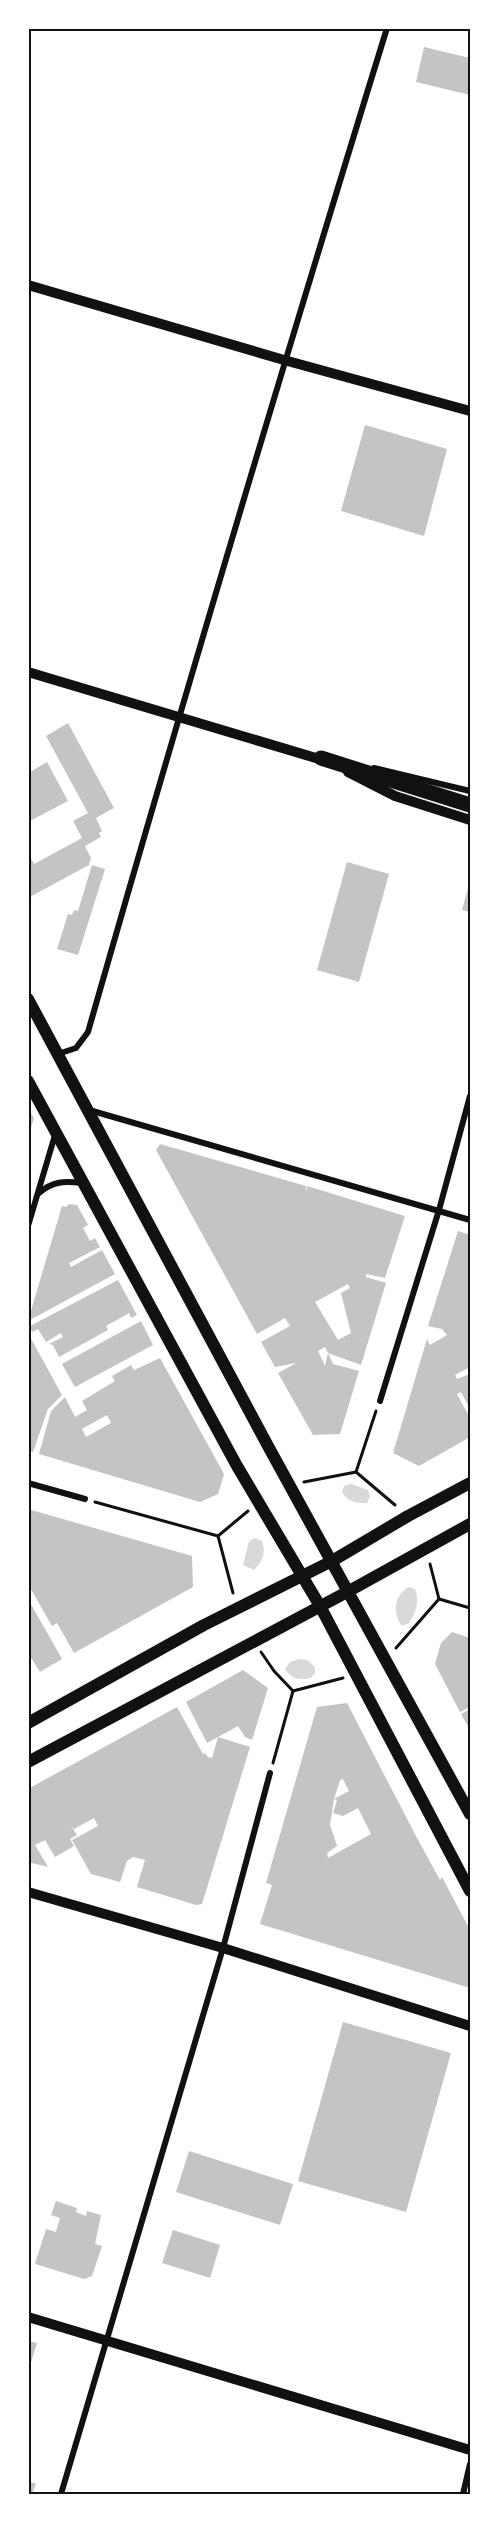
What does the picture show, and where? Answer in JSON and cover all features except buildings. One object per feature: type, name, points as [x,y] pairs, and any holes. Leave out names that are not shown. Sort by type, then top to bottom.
[{"type":"main road","points":[[321,758],[471,805]]},
{"type":"main road","points":[[28,999],[385,1661],[471,1814]]},
{"type":"main road","points":[[28,1081],[259,1502],[358,1674],[471,1891]]},
{"type":"main road","points":[[28,1723],[237,1608],[332,1561],[408,1516],[471,1483]]},
{"type":"main road","points":[[28,1762],[471,1524]]},
{"type":"street","points":[[58,1054],[76,1048],[88,1032],[178,716],[284,360],[387,28]]},
{"type":"street","points":[[28,285],[284,360],[471,411]]},
{"type":"street","points":[[28,672],[321,758],[401,773],[471,791]]},
{"type":"street","points":[[321,758],[395,796],[471,820]]},
{"type":"street","points":[[380,1401],[471,1096]]},
{"type":"street","points":[[89,1110],[471,1220]]},
{"type":"street","points":[[28,1226],[56,1131]]},
{"type":"street","points":[[38,1193],[49,1184],[62,1181],[84,1183]]},
{"type":"street","points":[[28,1483],[85,1499]]},
{"type":"street","points":[[61,2494],[223,1948],[270,1773]]},
{"type":"street","points":[[28,1892],[223,1948],[471,2026]]},
{"type":"street","points":[[28,2317],[471,2450]]},
{"type":"street","points":[[462,2494],[471,2464]]},
{"type":"path","points":[[356,1472],[380,1401]]},
{"type":"path","points":[[290,1485],[356,1472]]},
{"type":"path","points":[[356,1472],[408,1516]]},
{"type":"path","points":[[85,1499],[218,1536]]},
{"type":"path","points":[[218,1536],[259,1502]]},
{"type":"path","points":[[218,1536],[237,1608]]},
{"type":"path","points":[[426,1549],[439,1599]]},
{"type":"path","points":[[439,1599],[471,1608]]},
{"type":"path","points":[[385,1661],[439,1599]]},
{"type":"path","points":[[254,1641],[274,1671],[293,1691]]},
{"type":"path","points":[[293,1691],[358,1674]]},
{"type":"path","points":[[270,1773],[293,1691]]},
{"type":"shaded area","points":[[351,1484],[368,1490],[370,1496],[367,1503],[352,1501],[344,1495],[342,1492],[344,1486]]},
{"type":"shaded area","points":[[255,1538],[262,1541],[264,1553],[262,1560],[254,1570],[243,1565],[249,1541]]},
{"type":"shaded area","points":[[409,1587],[415,1589],[416,1607],[409,1623],[402,1626],[397,1616],[396,1605],[400,1595]]},
{"type":"shaded area","points":[[299,1659],[307,1660],[315,1667],[315,1673],[311,1678],[296,1678],[285,1669],[290,1662]]}]
